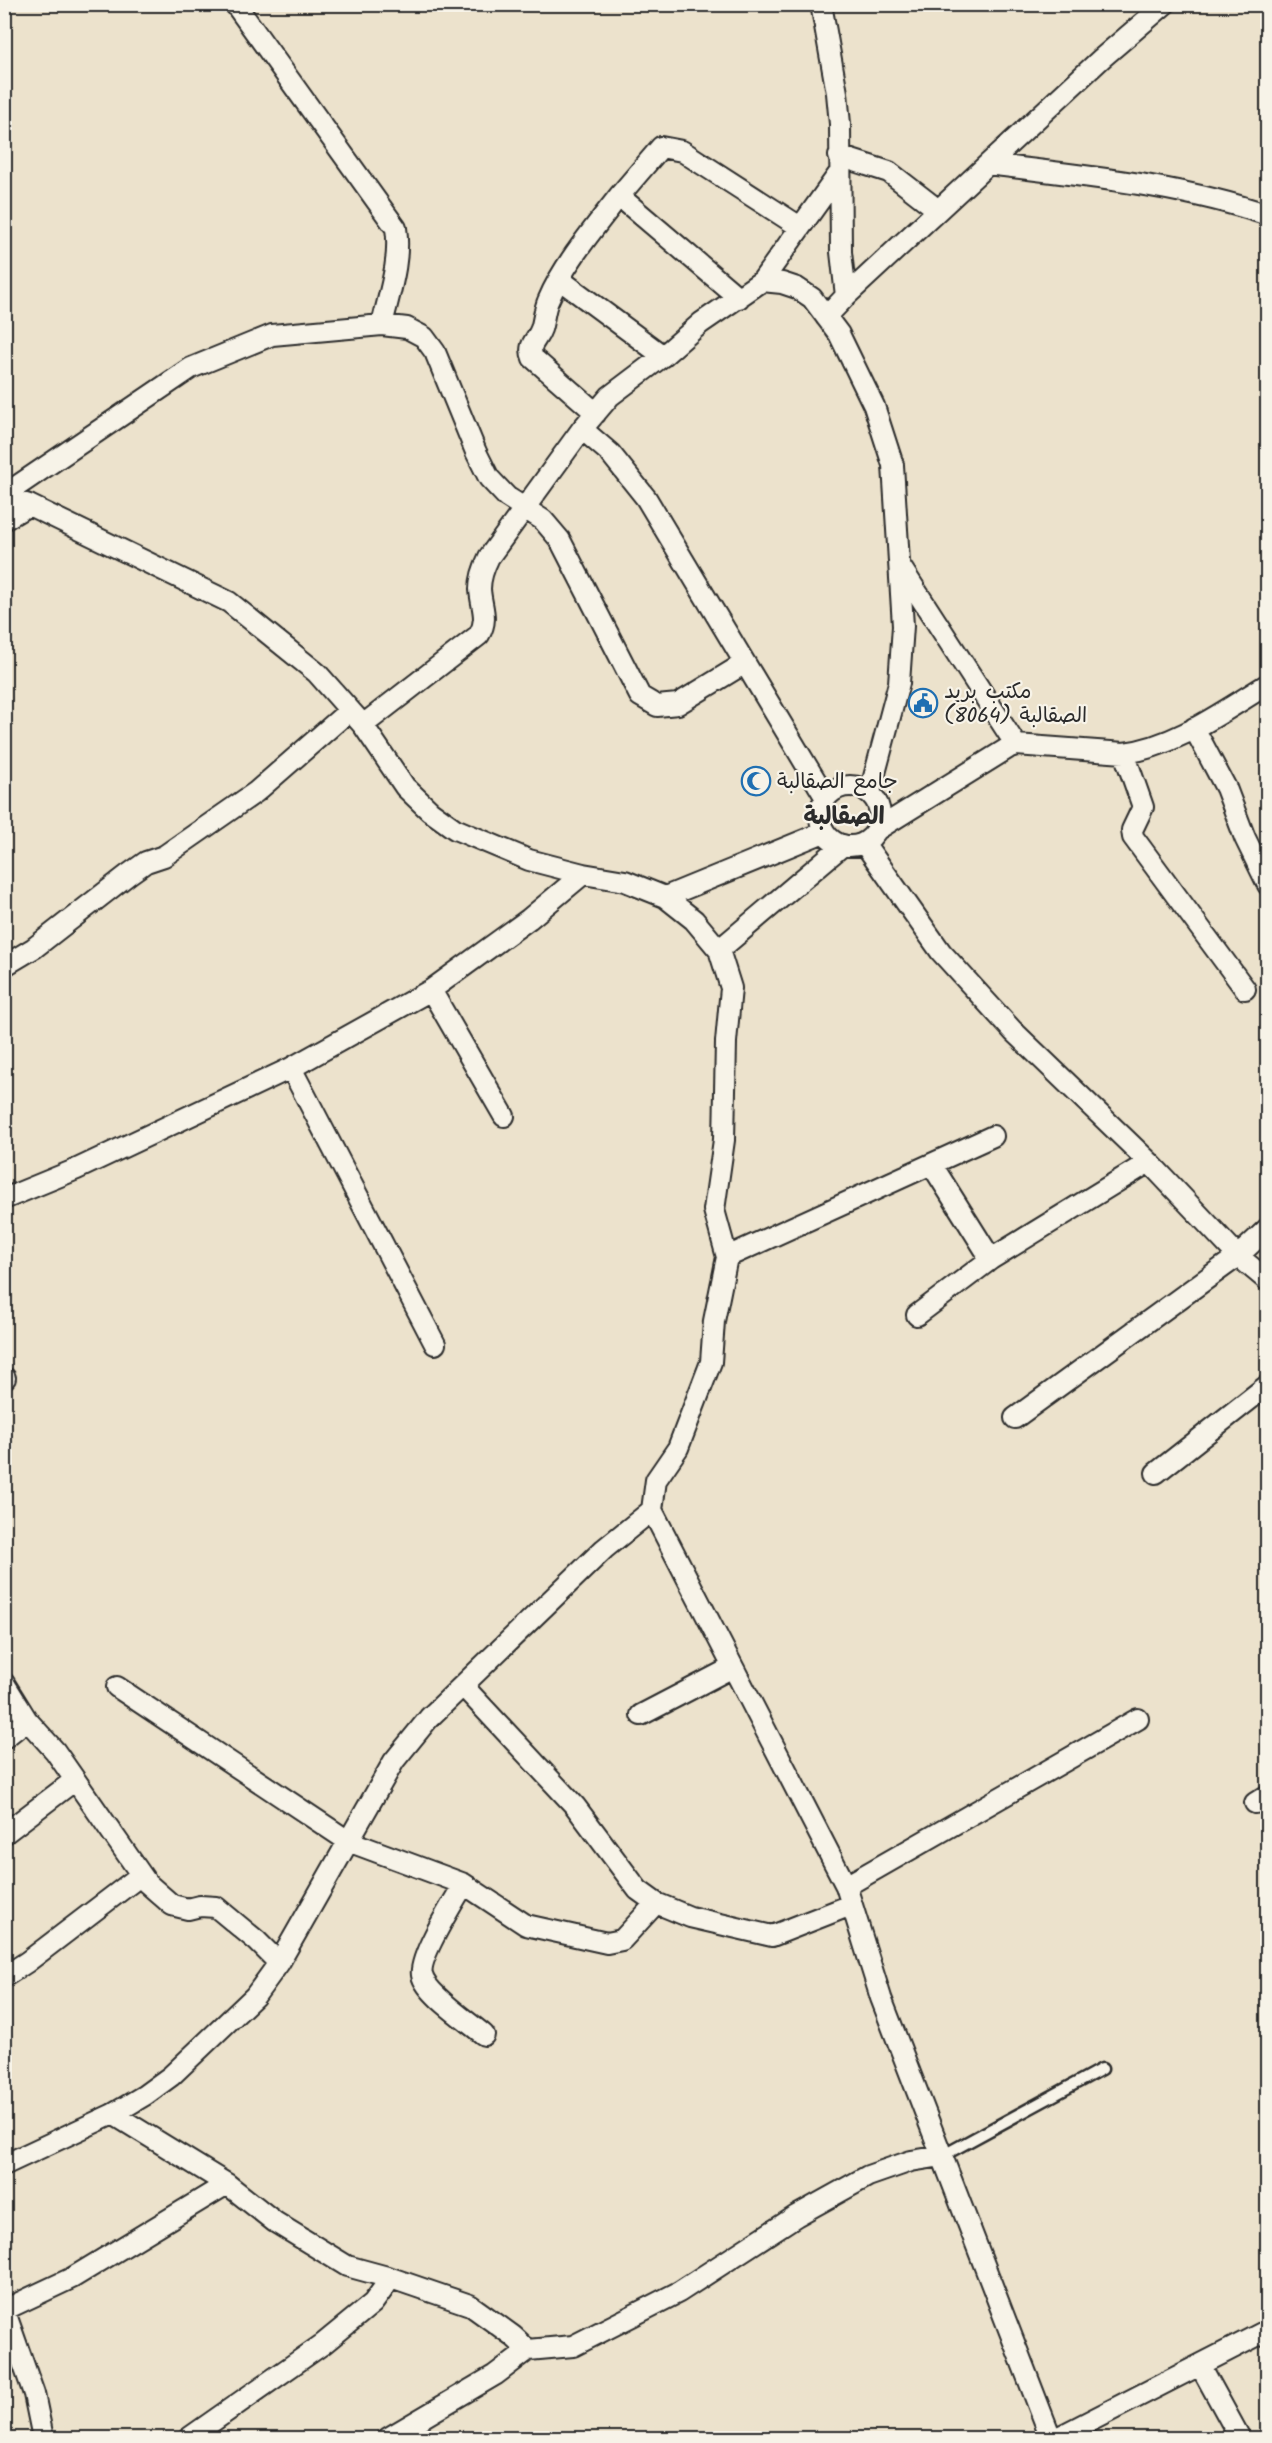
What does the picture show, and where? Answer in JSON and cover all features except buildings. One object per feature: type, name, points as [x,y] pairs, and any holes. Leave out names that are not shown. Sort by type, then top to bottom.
[{"type":"street","points":[[235,4],[396,228],[398,243],[396,259],[382,325]]},
{"type":"street","points":[[821,4],[837,93],[840,124],[842,252],[846,296]]},
{"type":"street","points":[[826,317],[1102,58],[1165,4]]},
{"type":"street","points":[[596,413],[533,358],[530,350],[531,344],[541,332],[547,303],[559,279],[619,196],[661,147],[682,151],[800,227]]},
{"type":"street","points":[[839,164],[890,172],[938,210]]},
{"type":"street","points":[[4,966],[34,948],[146,862],[164,856],[356,718],[479,635],[485,624],[480,588],[482,572],[489,557],[582,429],[610,396],[663,356],[701,323],[762,281],[800,227],[839,164]]},
{"type":"street","points":[[988,164],[1132,183],[1201,196],[1268,215]]},
{"type":"street","points":[[619,196],[739,298]]},
{"type":"street","points":[[559,279],[663,356]]},
{"type":"street","points":[[762,281],[782,283],[797,288],[812,298],[839,334],[874,406],[893,465],[903,626],[899,683],[870,792]]},
{"type":"street","points":[[4,496],[191,368],[272,335],[382,325],[406,328],[424,337],[435,352],[489,478],[507,497],[543,520],[560,540],[640,696],[657,706],[678,704],[745,663]]},
{"type":"street","points":[[582,429],[610,453],[646,498],[826,798]]},
{"type":"street","points":[[4,496],[29,505],[228,602],[317,673],[356,718],[405,787],[430,811],[455,830],[529,860],[583,874],[625,881],[665,897],[694,920],[719,950],[731,988],[726,1042],[724,1140],[714,1210],[727,1257],[714,1321],[711,1362],[678,1448],[656,1480],[652,1510],[849,1896],[881,1998],[1051,2439]]},
{"type":"street","points":[[4,520],[29,505]]},
{"type":"street","points":[[899,564],[1016,745]]},
{"type":"street","points":[[878,829],[880,809],[870,792],[861,787],[842,786],[826,798],[820,814],[824,832],[829,838],[843,845],[864,843],[878,829],[1016,745],[1124,753],[1147,749],[1194,728],[1268,684]]},
{"type":"street","points":[[1194,728],[1226,788],[1245,838],[1268,885]]},
{"type":"street","points":[[1124,753],[1143,807],[1132,830],[1133,837],[1245,988]]},
{"type":"street","points":[[665,897],[824,832]]},
{"type":"street","points":[[864,843],[941,952],[1013,1031],[1149,1162],[1238,1256],[1268,1281]]},
{"type":"street","points":[[719,950],[843,845]]},
{"type":"street","points":[[4,1199],[77,1169],[291,1068],[431,990],[529,919],[583,874]]},
{"type":"street","points":[[431,990],[504,1116]]},
{"type":"street","points":[[291,1068],[435,1344]]},
{"type":"street","points":[[727,1257],[993,1136]]},
{"type":"street","points":[[917,1315],[990,1259],[1149,1162]]},
{"type":"street","points":[[932,1165],[990,1259]]},
{"type":"street","points":[[1015,1418],[1238,1256],[1268,1228]]},
{"type":"street","points":[[1155,1473],[1268,1385]]},
{"type":"street","points":[[4,2165],[113,2114],[145,2096],[171,2076],[255,1996],[279,1963],[394,1761],[408,1743],[429,1718],[464,1687],[604,1549],[652,1510]]},
{"type":"street","points":[[641,1715],[733,1666]]},
{"type":"street","points":[[4,1683],[27,1720],[55,1751],[147,1884],[172,1905],[188,1909],[200,1906],[216,1908],[257,1941],[279,1963]]},
{"type":"street","points":[[117,1687],[348,1841],[464,1884],[526,1925],[607,1943],[622,1940],[656,1903]]},
{"type":"street","points":[[464,1687],[575,1806],[638,1890],[656,1903],[690,1917],[772,1936],[849,1896],[1138,1719]]},
{"type":"street","points":[[4,1738],[27,1720]]},
{"type":"street","points":[[4,1834],[75,1780]]},
{"type":"street","points":[[4,1977],[141,1875]]},
{"type":"street","points":[[464,1884],[425,1954],[421,1974],[429,1989],[484,2035]]},
{"type":"street","points":[[113,2114],[227,2184],[275,2222],[347,2266],[391,2278],[470,2305],[513,2336],[528,2350]]},
{"type":"street","points":[[393,2437],[495,2375],[528,2350],[573,2346],[679,2292],[796,2216],[867,2176],[910,2161],[942,2156]]},
{"type":"street","points":[[43,2439],[34,2394],[5,2310],[72,2278],[227,2184]]},
{"type":"street","points":[[189,2439],[323,2344],[373,2303],[391,2278]]},
{"type":"street","points":[[1058,2439],[1268,2330]]},
{"type":"street","points":[[1200,2365],[1240,2439]]},
{"type":"lane","points":[[942,2156],[1102,2068]]},
{"type":"place","name":"مكتب بريد الصقالبة (8064)","points":[[923,703]]},
{"type":"place","name":"جامع الصقالبة","points":[[756,781]]},
{"type":"district","name":"الصقالبة","points":[[844,816]]}]
